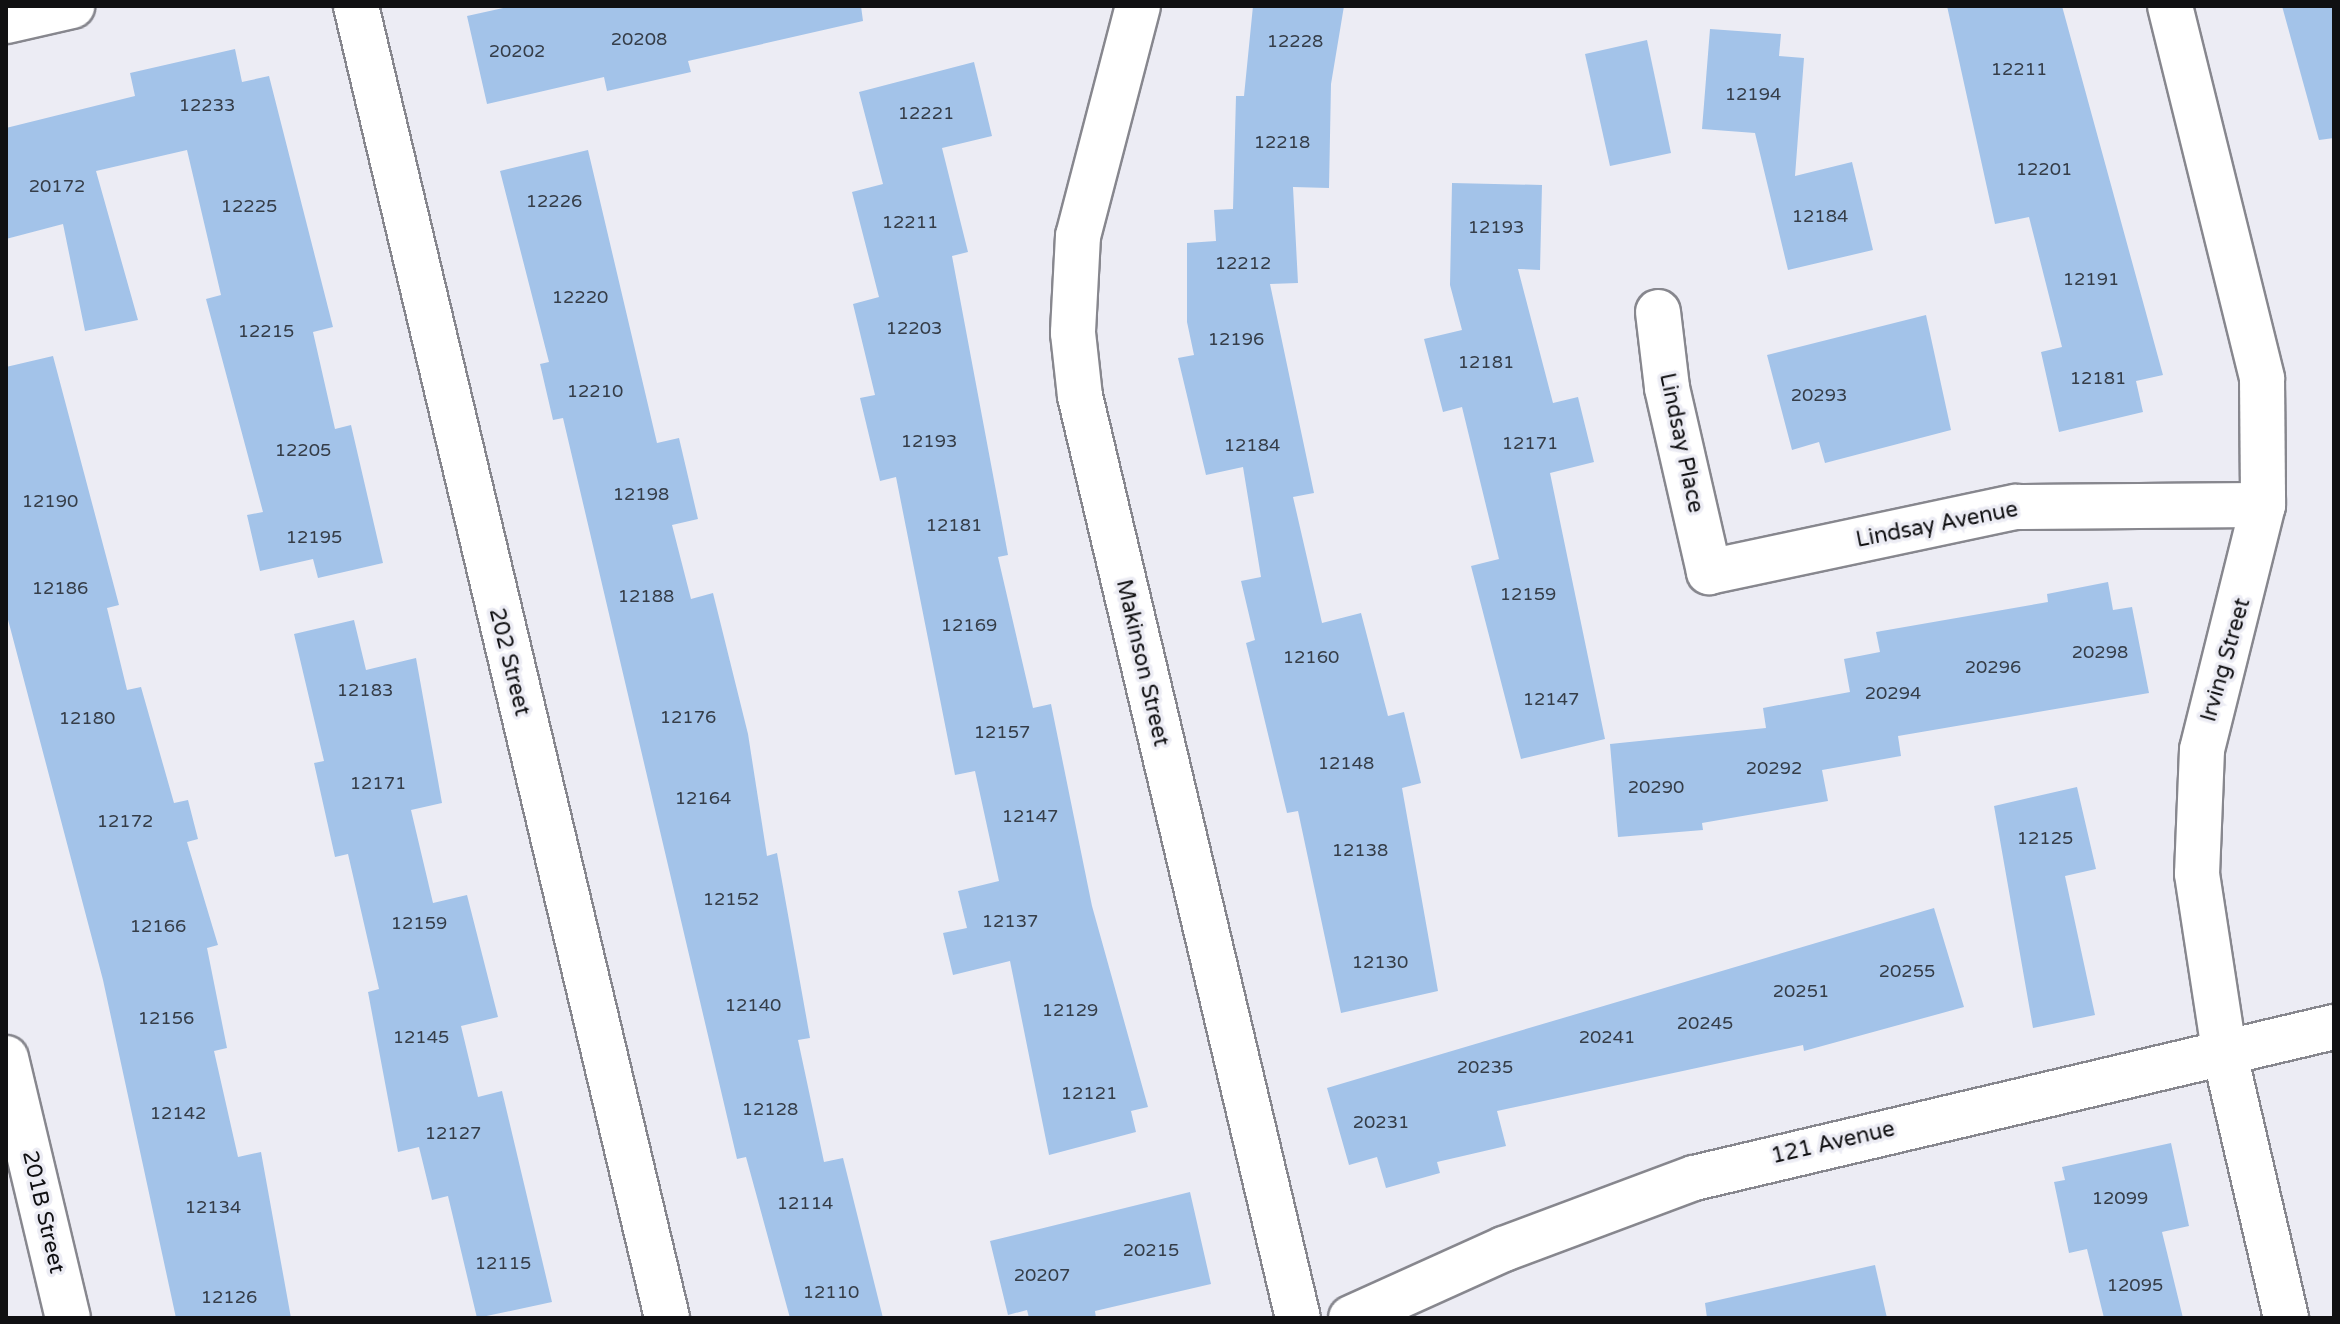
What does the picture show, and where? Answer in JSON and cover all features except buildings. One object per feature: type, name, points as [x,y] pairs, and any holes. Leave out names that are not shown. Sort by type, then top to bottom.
[{"type":"street","points":[[6,21],[72,6]]},
{"type":"street","name":"202 Street","points":[[356,6],[667,1318]]},
{"type":"street","name":"Makinson Street","points":[[1138,6],[1078,236],[1073,333],[1080,396],[1298,1318]]},
{"type":"street","name":"Irving Street","points":[[2170,6],[2257,342],[2263,505],[2212,704],[2197,798],[2197,874],[2224,1051],[2286,1318]]},
{"type":"street","name":"Lindsay Place","points":[[1658,312],[1667,388],[1709,572]]},
{"type":"street","name":"Lindsay Avenue","points":[[1709,572],[2016,507],[2263,505]]},
{"type":"street","name":"121 Avenue","points":[[1351,1318],[1504,1249],[1694,1178],[2334,1027]]},
{"type":"street","name":"201B Street","points":[[6,1058],[68,1318]]}]
